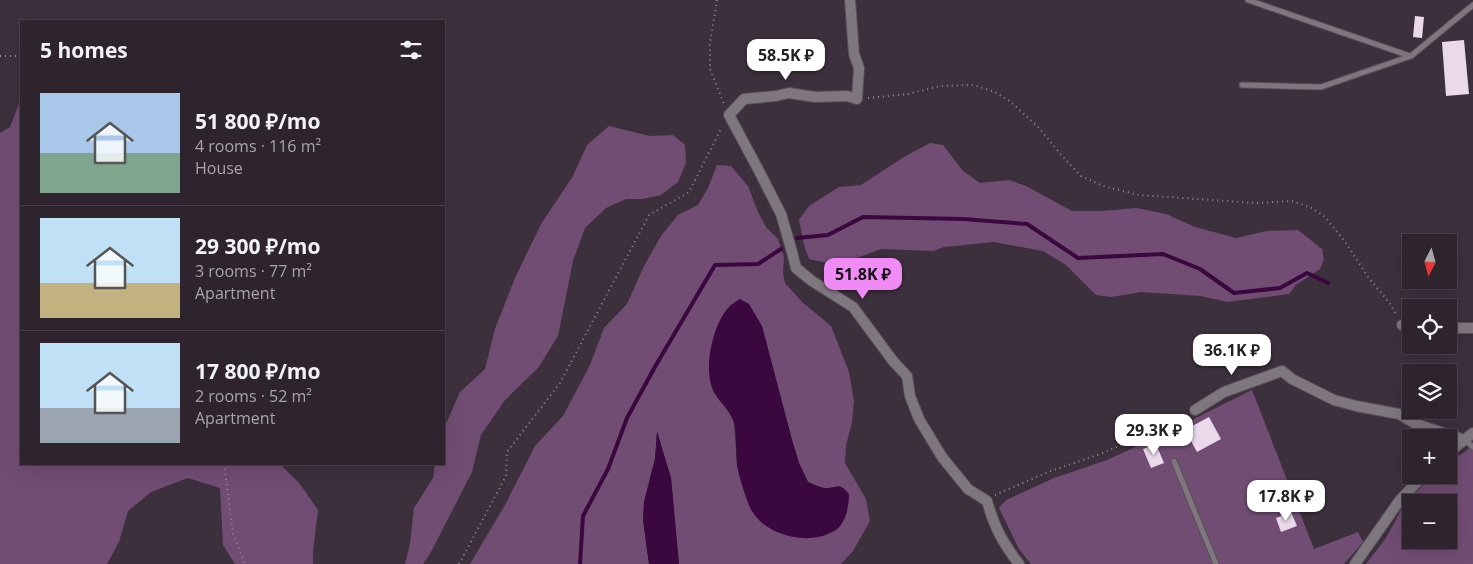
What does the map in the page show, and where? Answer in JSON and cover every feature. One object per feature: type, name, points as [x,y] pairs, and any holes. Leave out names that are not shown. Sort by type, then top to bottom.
[{"type":"street","points":[[850,0],[854,54],[859,68],[857,99],[847,96],[822,97],[789,93],[776,96],[744,98],[729,115],[780,214],[796,268],[812,282],[853,308],[893,361],[907,376],[910,396],[919,419],[942,457],[968,489],[987,501],[992,520],[1002,540],[1019,564]]},
{"type":"street","points":[[1457,328],[1473,328]]},
{"type":"street","points":[[1195,410],[1224,392],[1282,371],[1292,379],[1334,400],[1398,414],[1416,424],[1464,440]]},
{"type":"street","points":[[1457,446],[1473,433]]},
{"type":"street","points":[[1355,564],[1400,500],[1415,484]]},
{"type":"lane","points":[[1248,0],[1411,56]]},
{"type":"lane","points":[[1242,84],[1321,86],[1411,56],[1473,5]]},
{"type":"lane","points":[[1464,440],[1473,446]]},
{"type":"lane","points":[[1174,461],[1216,564]]},
{"type":"path","points":[[459,564],[506,476],[507,452],[560,383],[649,215],[689,192],[729,115],[710,69],[710,43],[717,0]]},
{"type":"path","points":[[0,56],[20,56]]},
{"type":"path","points":[[857,99],[886,98],[940,86],[974,85],[995,92],[1010,101],[1039,128],[1062,157],[1081,176],[1103,186],[1139,195],[1256,203],[1292,200],[1312,208],[1324,217],[1346,243],[1368,277],[1402,319]]},
{"type":"path","points":[[987,501],[996,494],[1048,472],[1103,453],[1195,410]]},
{"type":"path","points":[[224,465],[233,534],[245,564]]},
{"type":"shaded area","points":[[20,101],[20,465],[281,465],[300,484],[318,510],[313,564],[235,564],[223,545],[220,488],[188,478],[151,492],[128,511],[119,542],[107,564],[0,564],[0,133],[10,127]]},
{"type":"shaded area","points":[[609,126],[650,136],[673,135],[685,145],[686,163],[678,182],[661,195],[642,199],[626,199],[606,208],[585,228],[573,261],[558,336],[538,368],[505,400],[481,435],[472,472],[423,564],[405,564],[410,544],[414,508],[433,478],[435,465],[445,465],[445,426],[460,392],[485,369],[495,329],[515,278],[541,224],[573,176],[587,145]]},
{"type":"shaded area","points":[[930,143],[943,145],[963,171],[980,183],[1009,180],[1026,186],[1072,211],[1137,208],[1166,214],[1195,227],[1236,238],[1267,231],[1298,230],[1322,249],[1324,259],[1320,269],[1296,285],[1289,294],[1227,302],[1201,296],[1141,292],[1111,297],[1096,295],[1066,265],[1043,251],[994,242],[944,247],[933,251],[881,249],[854,259],[827,263],[809,259],[799,220],[809,206],[839,187],[861,185],[904,157]]},
{"type":"shaded area","points":[[717,165],[731,166],[748,186],[766,227],[778,239],[784,257],[783,273],[785,283],[802,302],[831,326],[849,372],[854,401],[852,423],[846,445],[845,463],[866,499],[870,521],[853,551],[841,564],[679,564],[671,478],[657,433],[655,459],[644,502],[643,520],[649,564],[470,564],[505,505],[535,446],[563,416],[590,365],[604,328],[627,304],[644,266],[661,236],[678,215],[698,205],[708,188]],"holes":[[[762,326],[799,463],[808,482],[824,488],[838,486],[849,494],[752,511],[737,466],[734,421],[715,393],[710,378]]]},
{"type":"shaded area","points":[[740,299],[749,304],[762,326],[792,440],[799,463],[808,482],[824,488],[838,486],[849,494],[848,509],[843,522],[837,529],[827,534],[803,538],[779,533],[759,520],[748,502],[737,464],[736,433],[733,419],[715,394],[709,374],[713,338],[717,326],[728,308]]},
{"type":"shaded area","points":[[1252,390],[1314,549],[1358,532],[1363,542],[1344,564],[1031,564],[1019,549],[999,508],[1006,500],[1054,478],[1107,460]]},
{"type":"shaded area","points":[[657,431],[671,478],[679,564],[649,564],[643,520],[644,502],[655,459]]},
{"type":"shaded area","points":[[1473,444],[1473,564],[1366,564],[1386,538],[1402,509],[1402,549],[1457,549],[1457,494],[1414,494],[1425,484],[1457,484],[1457,456]]},
{"type":"building","points":[[1415,16],[1424,17],[1422,38],[1413,37]]},
{"type":"building","points":[[1464,40],[1469,94],[1446,96],[1442,42]]},
{"type":"building","points":[[1209,417],[1221,439],[1197,452],[1185,430]]},
{"type":"building","points":[[1156,444],[1164,463],[1151,468],[1143,449]]},
{"type":"building","points":[[1291,512],[1297,526],[1281,532],[1276,518]]},
{"type":"waterway","points":[[797,238],[828,235],[863,217],[963,219],[1027,224],[1078,258],[1163,254],[1200,269],[1234,293],[1280,288],[1307,273],[1328,283]]},
{"type":"waterway","points":[[580,564],[583,516],[608,469],[627,418],[715,265],[758,264],[781,249]]}]
